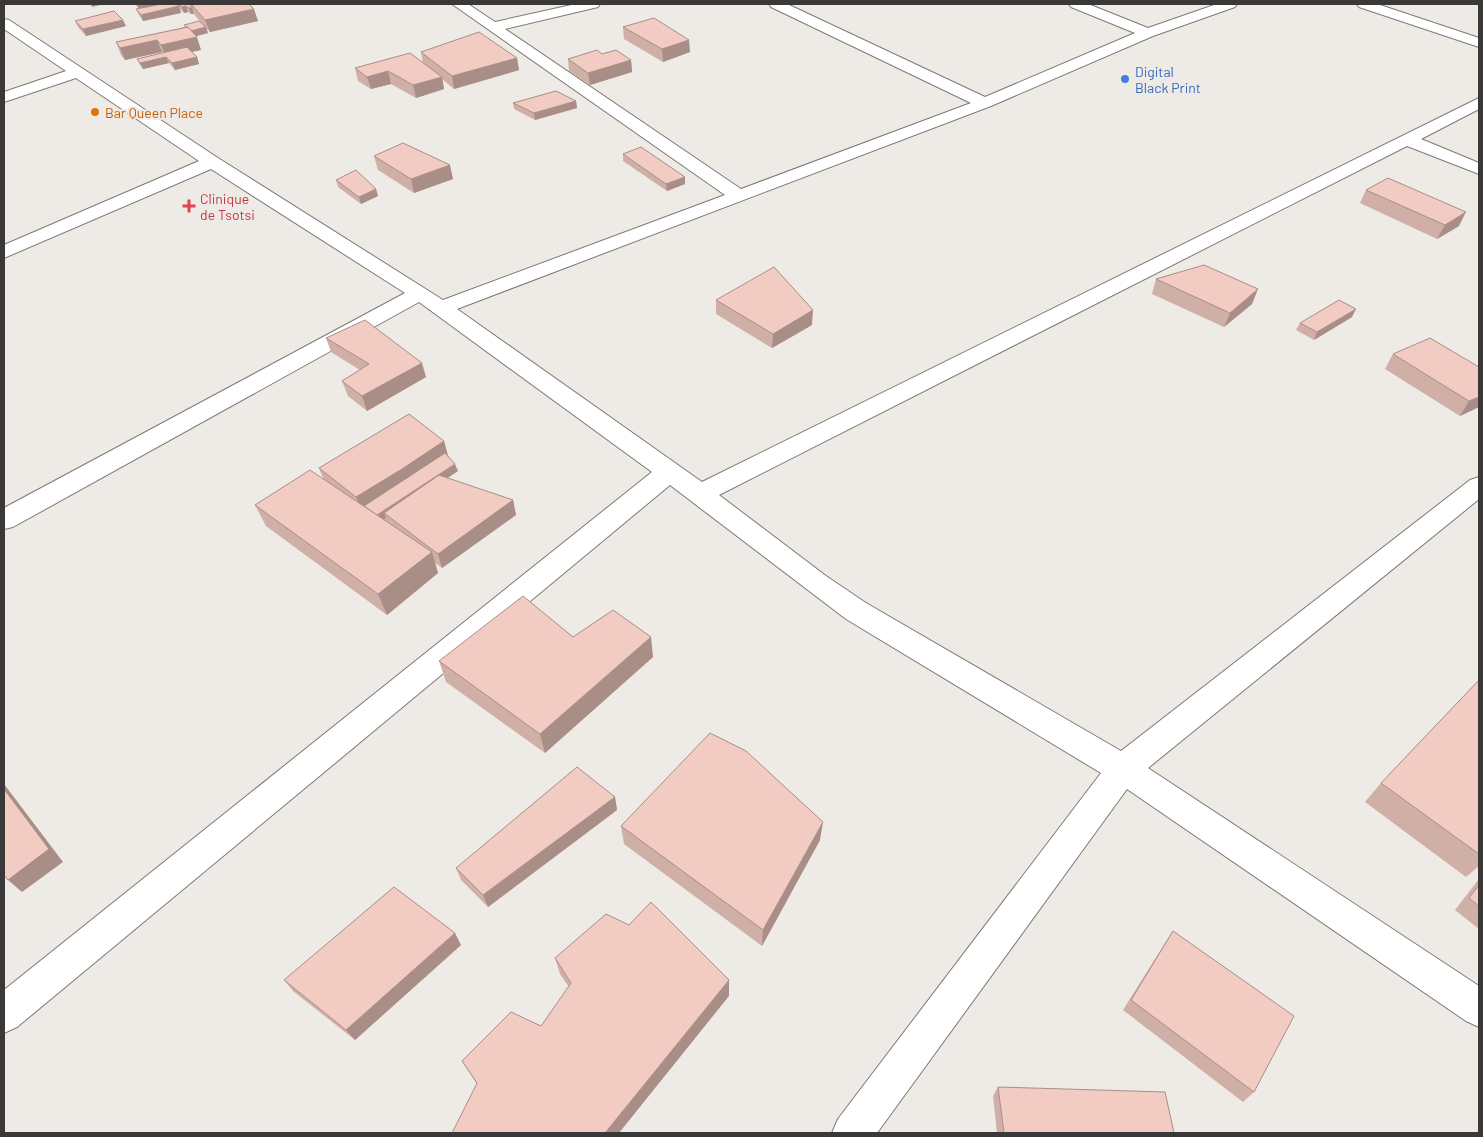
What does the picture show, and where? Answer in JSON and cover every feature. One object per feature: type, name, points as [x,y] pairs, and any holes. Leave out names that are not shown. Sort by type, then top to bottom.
[{"type":"street","points":[[459,4],[739,196]]},
{"type":"street","points":[[494,27],[593,4]]},
{"type":"street","points":[[776,4],[985,103]]},
{"type":"street","points":[[1076,4],[1148,33]]},
{"type":"street","points":[[441,308],[985,103],[1148,33],[1230,4]]},
{"type":"street","points":[[1364,4],[1479,43]]},
{"type":"street","points":[[4,23],[212,162],[420,293],[700,494],[816,583],[856,611],[1123,769],[1479,1008]]},
{"type":"street","points":[[4,97],[78,72]]},
{"type":"street","points":[[700,494],[1479,103]]},
{"type":"street","points":[[1408,140],[1479,169]]},
{"type":"street","points":[[4,252],[212,162]]},
{"type":"street","points":[[4,520],[420,293]]},
{"type":"street","points":[[4,1014],[669,472]]},
{"type":"street","points":[[852,1133],[1123,769],[1479,486]]},
{"type":"building","points":[[162,4],[176,4],[179,6],[141,15],[136,9]]},
{"type":"building","points":[[179,4],[190,4],[192,8],[182,7]]},
{"type":"building","points":[[191,4],[249,4],[254,9],[205,20]]},
{"type":"building","points":[[114,11],[123,20],[83,29],[75,21]]},
{"type":"building","points":[[654,18],[689,40],[662,49],[623,27]]},
{"type":"building","points":[[199,21],[206,27],[191,31],[184,25]]},
{"type":"building","points":[[188,27],[197,37],[161,45],[157,40],[120,48],[116,42]]},
{"type":"building","points":[[479,32],[517,58],[452,76],[421,52]]},
{"type":"building","points":[[187,47],[197,57],[172,63],[166,57],[140,63],[137,59]]},
{"type":"building","points":[[597,50],[602,54],[616,50],[631,60],[588,73],[568,59]]},
{"type":"building","points":[[410,53],[442,77],[413,85],[388,71],[367,77],[355,68]]},
{"type":"building","points":[[556,91],[576,101],[534,113],[513,103]]},
{"type":"building","points":[[403,143],[450,165],[411,179],[374,156]]},
{"type":"building","points":[[641,147],[685,177],[666,184],[623,154]]},
{"type":"building","points":[[356,170],[376,189],[359,197],[336,180]]},
{"type":"building","points":[[1388,178],[1466,212],[1445,225],[1366,190]]},
{"type":"building","points":[[1204,265],[1258,289],[1230,313],[1156,279]]},
{"type":"building","points":[[774,267],[813,310],[773,334],[716,300]]},
{"type":"building","points":[[1339,300],[1356,309],[1317,332],[1300,323]]},
{"type":"building","points":[[365,320],[422,363],[362,396],[342,381],[369,364],[326,338]]},
{"type":"building","points":[[1430,338],[1479,367],[1479,397],[1469,401],[1393,354]]},
{"type":"building","points":[[409,414],[444,441],[356,497],[319,468]]},
{"type":"building","points":[[445,453],[455,464],[377,515],[364,506]]},
{"type":"building","points":[[310,470],[432,552],[378,594],[255,505]]},
{"type":"building","points":[[439,475],[513,500],[438,554],[384,513]]},
{"type":"building","points":[[523,596],[573,637],[613,610],[651,637],[540,734],[439,661]]},
{"type":"building","points":[[1479,680],[1479,854],[1381,783]]},
{"type":"building","points":[[710,733],[746,751],[823,822],[763,930],[621,826]]},
{"type":"building","points":[[577,767],[615,797],[483,895],[456,868]]},
{"type":"building","points":[[4,789],[49,849],[8,880],[4,875]]},
{"type":"building","points":[[1479,885],[1479,906],[1469,898]]},
{"type":"building","points":[[394,887],[455,933],[346,1030],[284,980]]},
{"type":"building","points":[[651,902],[729,980],[605,1133],[452,1133],[477,1083],[462,1061],[511,1012],[541,1026],[571,983],[555,958],[606,914],[629,925]]},
{"type":"building","points":[[1173,931],[1294,1016],[1254,1092],[1131,1000]]},
{"type":"building","points":[[998,1087],[1165,1092],[1174,1133],[1004,1133]]},
{"type":"place","name":"Digital Black Print","points":[[1125,79]]},
{"type":"place","name":"Bar Queen Place","points":[[95,112]]},
{"type":"place","name":"Clinique de Tsotsi","points":[[189,206]]}]
